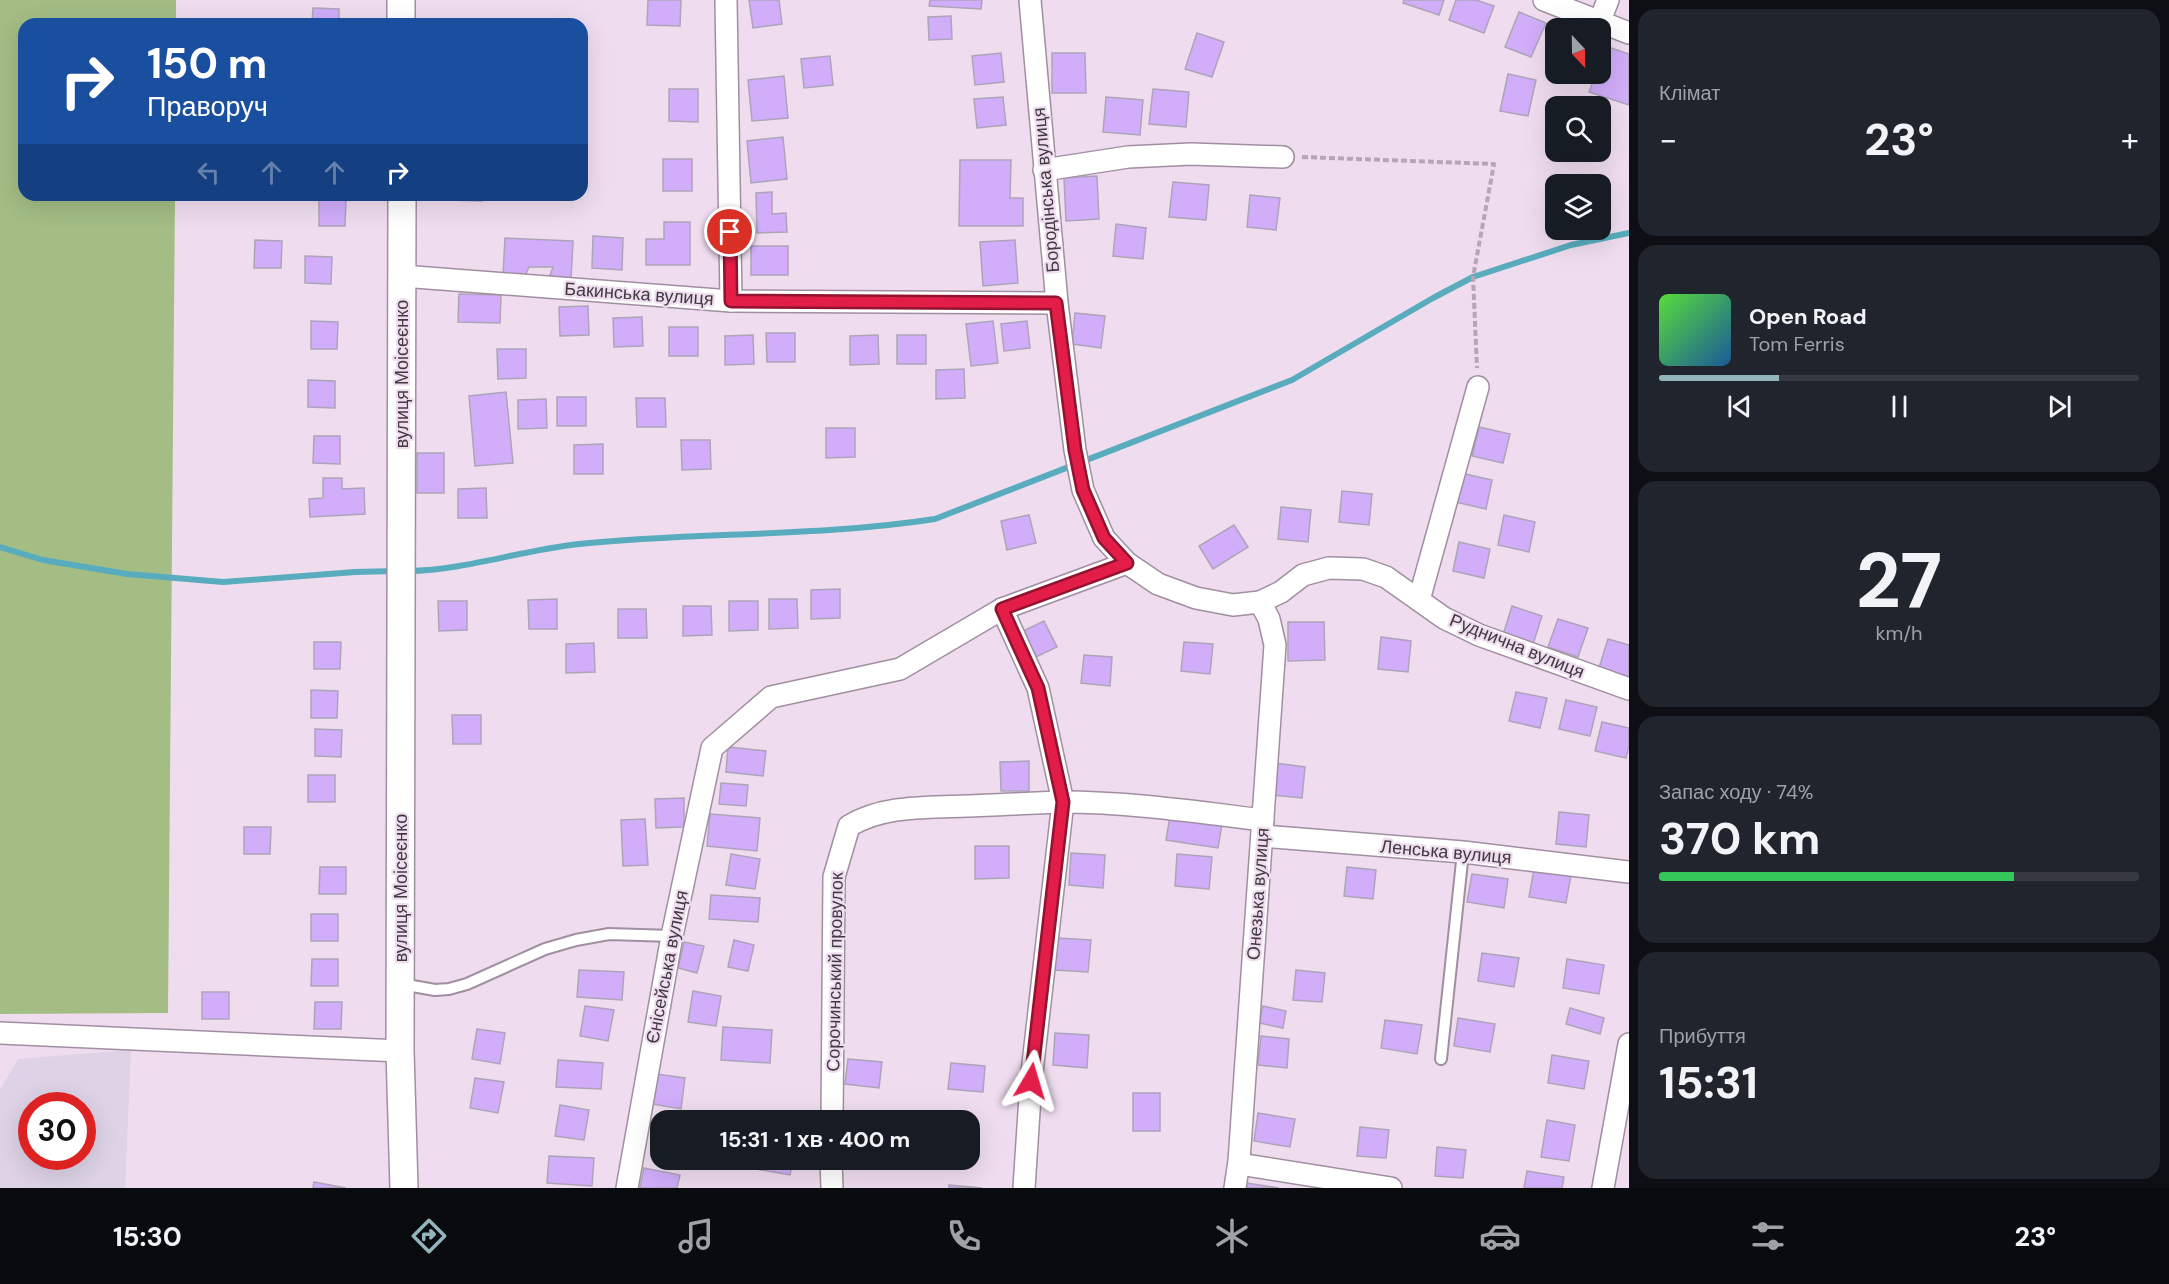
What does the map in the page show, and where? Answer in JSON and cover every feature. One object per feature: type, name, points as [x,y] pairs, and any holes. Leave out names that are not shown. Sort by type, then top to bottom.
[{"type":"street","points":[[401,0],[401,18]]},
{"type":"street","points":[[726,0],[731,301]]},
{"type":"street","name":"Бородінська вулиця","points":[[1030,0],[1056,303],[1075,450],[1083,490]]},
{"type":"street","points":[[1544,0],[1587,18]]},
{"type":"street","points":[[1601,18],[1608,0]]},
{"type":"street","points":[[1611,27],[1629,33]]},
{"type":"street","points":[[1044,170],[1128,157],[1191,154],[1283,157]]},
{"type":"street","name":"вулиця Моісеєнко","points":[[402,201],[400,1051],[404,1188]]},
{"type":"street","name":"Бакинська вулиця","points":[[402,276],[731,301],[1056,303]]},
{"type":"street","points":[[1419,600],[1478,387]]},
{"type":"street","name":"Руднична вулиця","points":[[1083,490],[1104,538],[1127,563],[1158,584],[1196,598],[1233,605],[1260,602],[1281,592],[1303,575],[1329,568],[1363,568],[1386,577],[1443,618],[1479,635],[1629,689]]},
{"type":"street","points":[[1024,1188],[1031,1081],[1063,802],[1038,688],[1002,609],[1127,563]]},
{"type":"street","name":"Онезька вулиця","points":[[1235,1188],[1239,1164],[1275,645],[1269,619],[1260,602]]},
{"type":"street","name":"Єнісейська вулиця","points":[[627,1188],[672,936],[712,748],[771,697],[900,669],[1002,609]]},
{"type":"street","name":"Ленська вулиця","points":[[1063,802],[1155,807],[1263,828],[1629,872]]},
{"type":"street","name":"Сорочинський провулок","points":[[832,1110],[834,877],[849,826],[862,818],[880,812],[906,809],[1063,802]]},
{"type":"street","points":[[0,1033],[400,1051]]},
{"type":"street","points":[[1603,1188],[1629,1044]]},
{"type":"street","points":[[1239,1164],[1391,1188]]},
{"type":"street","points":[[831,1170],[832,1188]]},
{"type":"lane","points":[[1441,1059],[1463,852]]},
{"type":"lane","points":[[401,984],[435,990],[449,989],[467,984],[545,949],[576,940],[609,934],[672,936]]},
{"type":"path","points":[[1283,157],[1494,164],[1473,277],[1478,387]]},
{"type":"shaded area","points":[[131,1050],[125,1188],[0,1188],[0,1090],[18,1059]]},
{"type":"green space","points":[[0,0],[176,0],[176,18],[18,18],[18,201],[175,201],[168,1013],[0,1014]]},
{"type":"building","points":[[648,0],[681,0],[680,26],[647,25]]},
{"type":"building","points":[[749,0],[779,0],[782,24],[753,28]]},
{"type":"building","points":[[930,0],[982,0],[981,9],[929,6]]},
{"type":"building","points":[[1404,0],[1444,0],[1439,15],[1403,3]]},
{"type":"building","points":[[1456,0],[1476,0],[1494,6],[1484,33],[1449,20]]},
{"type":"building","points":[[313,8],[339,9],[339,18],[312,18]]},
{"type":"building","points":[[1519,12],[1545,23],[1531,57],[1505,47]]},
{"type":"building","points":[[951,16],[952,39],[929,40],[928,17]]},
{"type":"building","points":[[1197,33],[1224,42],[1212,77],[1185,69]]},
{"type":"building","points":[[1611,48],[1629,54],[1629,105],[1611,99],[1611,96],[1589,92],[1592,84],[1611,84]]},
{"type":"building","points":[[1001,53],[1004,82],[975,85],[972,56]]},
{"type":"building","points":[[1052,53],[1085,53],[1086,93],[1052,93]]},
{"type":"building","points":[[830,56],[833,85],[804,88],[801,59]]},
{"type":"building","points":[[1508,74],[1536,80],[1528,116],[1500,111]]},
{"type":"building","points":[[784,76],[788,118],[752,121],[748,80]]},
{"type":"building","points":[[669,89],[698,89],[698,122],[669,121]]},
{"type":"building","points":[[1153,89],[1189,92],[1186,127],[1149,124]]},
{"type":"building","points":[[1003,97],[1006,125],[977,128],[974,99]]},
{"type":"building","points":[[1106,97],[1143,100],[1140,135],[1103,132]]},
{"type":"building","points":[[783,137],[787,179],[751,183],[747,141]]},
{"type":"building","points":[[663,159],[692,159],[692,191],[663,191]]},
{"type":"building","points":[[960,160],[1011,160],[1010,198],[1023,198],[1023,226],[959,226]]},
{"type":"building","points":[[1097,176],[1099,219],[1066,221],[1064,178]]},
{"type":"building","points":[[1173,182],[1209,185],[1206,220],[1169,217]]},
{"type":"building","points":[[772,192],[772,214],[786,213],[787,232],[757,233],[756,193]]},
{"type":"building","points":[[1250,195],[1280,198],[1276,230],[1247,227]]},
{"type":"building","points":[[319,201],[346,201],[345,226],[319,226]]},
{"type":"building","points":[[664,222],[690,222],[690,265],[646,265],[646,239],[664,239]]},
{"type":"building","points":[[1116,224],[1146,228],[1143,259],[1113,256]]},
{"type":"building","points":[[593,236],[623,238],[622,270],[592,268]]},
{"type":"building","points":[[505,238],[573,241],[571,279],[549,278],[553,267],[529,267],[525,276],[503,275]]},
{"type":"building","points":[[255,240],[282,241],[281,268],[254,268]]},
{"type":"building","points":[[1015,240],[1018,283],[983,286],[980,242]]},
{"type":"building","points":[[751,246],[788,246],[788,275],[751,275]]},
{"type":"building","points":[[305,256],[332,257],[331,284],[305,283]]},
{"type":"building","points":[[459,294],[501,295],[500,323],[458,322]]},
{"type":"building","points":[[588,306],[589,335],[560,336],[559,307]]},
{"type":"building","points":[[1075,313],[1105,316],[1101,348],[1072,344]]},
{"type":"building","points":[[642,317],[643,346],[614,347],[613,318]]},
{"type":"building","points":[[311,321],[338,322],[337,349],[311,349]]},
{"type":"building","points":[[993,321],[998,363],[971,366],[966,324]]},
{"type":"building","points":[[1027,321],[1030,348],[1004,351],[1001,324]]},
{"type":"building","points":[[669,327],[698,327],[698,356],[669,356]]},
{"type":"building","points":[[766,333],[795,333],[795,362],[767,362]]},
{"type":"building","points":[[753,335],[754,364],[725,365],[725,336]]},
{"type":"building","points":[[878,335],[879,364],[850,365],[850,336]]},
{"type":"building","points":[[897,335],[926,335],[926,364],[897,364]]},
{"type":"building","points":[[497,349],[526,349],[526,378],[498,379]]},
{"type":"building","points":[[964,369],[965,398],[936,399],[936,370]]},
{"type":"building","points":[[308,380],[335,381],[335,408],[308,407]]},
{"type":"building","points":[[506,392],[513,463],[475,466],[469,396]]},
{"type":"building","points":[[557,397],[586,397],[586,426],[557,426]]},
{"type":"building","points":[[636,398],[665,398],[666,427],[637,427]]},
{"type":"building","points":[[546,399],[547,428],[518,429],[518,400]]},
{"type":"building","points":[[1479,427],[1510,434],[1503,463],[1472,456]]},
{"type":"building","points":[[826,428],[855,428],[855,457],[826,458]]},
{"type":"building","points":[[314,436],[340,436],[340,464],[313,463]]},
{"type":"building","points":[[681,440],[710,440],[711,469],[682,470]]},
{"type":"building","points":[[603,444],[603,474],[574,474],[574,445]]},
{"type":"building","points":[[417,453],[444,453],[444,493],[417,493]]},
{"type":"building","points":[[1461,473],[1492,480],[1486,509],[1455,502]]},
{"type":"building","points":[[323,478],[342,478],[342,489],[364,488],[365,514],[310,517],[309,499],[323,498]]},
{"type":"building","points":[[486,488],[487,518],[458,518],[458,489]]},
{"type":"building","points":[[1342,491],[1372,494],[1369,525],[1339,522]]},
{"type":"building","points":[[1281,507],[1311,510],[1308,542],[1278,539]]},
{"type":"building","points":[[1029,515],[1036,543],[1007,550],[1001,521]]},
{"type":"building","points":[[1504,515],[1535,522],[1529,552],[1498,545]]},
{"type":"building","points":[[1234,525],[1248,547],[1213,569],[1199,546]]},
{"type":"building","points":[[1459,542],[1490,549],[1484,578],[1453,571]]},
{"type":"building","points":[[840,589],[840,618],[811,619],[811,590]]},
{"type":"building","points":[[557,599],[557,629],[529,629],[528,600]]},
{"type":"building","points":[[769,599],[797,599],[798,628],[769,629]]},
{"type":"building","points":[[438,601],[467,601],[467,630],[439,631]]},
{"type":"building","points":[[729,601],[758,601],[758,630],[729,631]]},
{"type":"building","points":[[683,606],[711,606],[712,635],[683,636]]},
{"type":"building","points":[[1512,606],[1542,616],[1533,644],[1503,635]]},
{"type":"building","points":[[618,609],[646,609],[647,638],[618,638]]},
{"type":"building","points":[[1558,619],[1588,628],[1578,657],[1548,647]]},
{"type":"building","points":[[1044,621],[1057,647],[1036,657],[1023,631]]},
{"type":"building","points":[[1288,622],[1324,622],[1325,660],[1288,661]]},
{"type":"building","points":[[1381,637],[1411,641],[1408,672],[1378,669]]},
{"type":"building","points":[[1608,639],[1629,645],[1629,677],[1599,668]]},
{"type":"building","points":[[314,642],[341,642],[340,669],[314,669]]},
{"type":"building","points":[[1184,642],[1213,644],[1210,674],[1181,671]]},
{"type":"building","points":[[594,643],[595,672],[566,673],[566,644]]},
{"type":"building","points":[[1084,655],[1112,657],[1110,686],[1081,683]]},
{"type":"building","points":[[311,690],[338,691],[337,718],[311,718]]},
{"type":"building","points":[[1516,692],[1547,698],[1540,728],[1509,721]]},
{"type":"building","points":[[1566,700],[1597,707],[1590,736],[1559,729]]},
{"type":"building","points":[[452,715],[481,715],[481,744],[453,744]]},
{"type":"building","points":[[1602,722],[1629,728],[1626,758],[1595,751]]},
{"type":"building","points":[[315,729],[342,730],[341,757],[315,756]]},
{"type":"building","points":[[728,747],[766,751],[763,776],[726,772]]},
{"type":"building","points":[[1029,761],[1029,791],[1001,791],[1000,762]]},
{"type":"building","points":[[1275,763],[1305,767],[1302,798],[1272,795]]},
{"type":"building","points":[[308,775],[335,775],[335,802],[308,802]]},
{"type":"building","points":[[721,783],[748,785],[746,806],[719,804]]},
{"type":"building","points":[[684,798],[684,827],[656,828],[655,799]]},
{"type":"building","points":[[1559,812],[1589,815],[1586,847],[1556,844]]},
{"type":"building","points":[[710,814],[760,818],[757,851],[707,846]]},
{"type":"building","points":[[1170,816],[1222,824],[1218,848],[1166,840]]},
{"type":"building","points":[[645,819],[648,865],[623,866],[621,820]]},
{"type":"building","points":[[244,827],[271,827],[270,854],[244,854]]},
{"type":"building","points":[[975,846],[1009,846],[1009,878],[975,879]]},
{"type":"building","points":[[1071,853],[1105,855],[1103,888],[1069,885]]},
{"type":"building","points":[[731,854],[760,859],[755,889],[726,885]]},
{"type":"building","points":[[1177,854],[1212,857],[1209,889],[1175,886]]},
{"type":"building","points":[[320,867],[346,867],[346,894],[319,894]]},
{"type":"building","points":[[1347,867],[1376,870],[1373,899],[1344,896]]},
{"type":"building","points":[[1534,869],[1571,875],[1566,903],[1529,897]]},
{"type":"building","points":[[1472,874],[1508,879],[1504,908],[1467,902]]},
{"type":"building","points":[[711,895],[760,898],[758,922],[709,919]]},
{"type":"building","points":[[311,914],[338,914],[338,941],[311,941]]},
{"type":"building","points":[[1057,938],[1091,940],[1088,972],[1054,970]]},
{"type":"building","points":[[734,940],[754,945],[748,971],[728,967]]},
{"type":"building","points":[[684,942],[704,946],[697,973],[678,968]]},
{"type":"building","points":[[1482,953],[1519,958],[1514,987],[1478,981]]},
{"type":"building","points":[[312,959],[338,959],[338,986],[311,986]]},
{"type":"building","points":[[1567,959],[1604,965],[1599,994],[1563,988]]},
{"type":"building","points":[[579,970],[624,972],[622,1000],[577,997]]},
{"type":"building","points":[[1296,970],[1325,973],[1322,1002],[1293,1000]]},
{"type":"building","points":[[693,991],[721,996],[716,1026],[688,1022]]},
{"type":"building","points":[[202,992],[229,992],[229,1019],[202,1019]]},
{"type":"building","points":[[315,1002],[342,1002],[341,1029],[314,1029]]},
{"type":"building","points":[[585,1006],[614,1010],[608,1041],[580,1036]]},
{"type":"building","points":[[1263,1006],[1286,1011],[1283,1028],[1259,1023]]},
{"type":"building","points":[[1570,1008],[1604,1018],[1600,1034],[1566,1024]]},
{"type":"building","points":[[1458,1018],[1495,1024],[1490,1052],[1454,1046]]},
{"type":"building","points":[[1385,1020],[1422,1025],[1417,1054],[1381,1048]]},
{"type":"building","points":[[723,1027],[772,1030],[770,1063],[721,1060]]},
{"type":"building","points":[[477,1029],[505,1033],[500,1064],[472,1059]]},
{"type":"building","points":[[1055,1033],[1089,1035],[1087,1068],[1053,1065]]},
{"type":"building","points":[[1261,1036],[1289,1039],[1287,1068],[1258,1065]]},
{"type":"building","points":[[1552,1055],[1589,1061],[1584,1089],[1548,1083]]},
{"type":"building","points":[[848,1059],[882,1062],[879,1088],[845,1084]]},
{"type":"building","points":[[558,1060],[603,1063],[601,1089],[556,1087]]},
{"type":"building","points":[[951,1063],[985,1066],[983,1092],[948,1089]]},
{"type":"building","points":[[657,1074],[685,1078],[681,1109],[652,1104]]},
{"type":"building","points":[[475,1078],[504,1082],[498,1113],[470,1108]]},
{"type":"building","points":[[1133,1093],[1160,1093],[1160,1131],[1133,1131]]},
{"type":"building","points":[[560,1105],[589,1110],[584,1140],[555,1136]]},
{"type":"building","points":[[1258,1113],[1295,1119],[1290,1147],[1254,1141]]},
{"type":"building","points":[[1547,1120],[1575,1125],[1569,1161],[1541,1157]]},
{"type":"building","points":[[1360,1127],[1389,1130],[1386,1158],[1357,1156]]},
{"type":"building","points":[[1437,1147],[1466,1150],[1463,1178],[1435,1176]]},
{"type":"building","points":[[549,1156],[594,1158],[592,1186],[547,1183]]},
{"type":"building","points":[[644,1168],[680,1175],[677,1188],[640,1188]]},
{"type":"building","points":[[761,1170],[791,1170],[790,1175]]},
{"type":"building","points":[[1527,1171],[1564,1177],[1562,1188],[1524,1188]]},
{"type":"building","points":[[314,1182],[346,1188],[313,1188]]},
{"type":"building","points":[[1247,1183],[1279,1188],[1246,1188]]},
{"type":"building","points":[[949,1185],[982,1188],[949,1188]]},
{"type":"waterway","points":[[408,571],[473,564],[579,544],[846,529],[935,519],[1292,380],[1473,277],[1571,245],[1629,233]]},
{"type":"waterway","points":[[0,547],[43,560],[127,574],[223,582],[395,571]]},
{"type":"route","points":[[730,232],[731,301],[1056,303],[1075,450],[1083,490],[1104,538],[1127,563],[1002,609],[1038,688],[1063,802],[1031,1081]]}]
